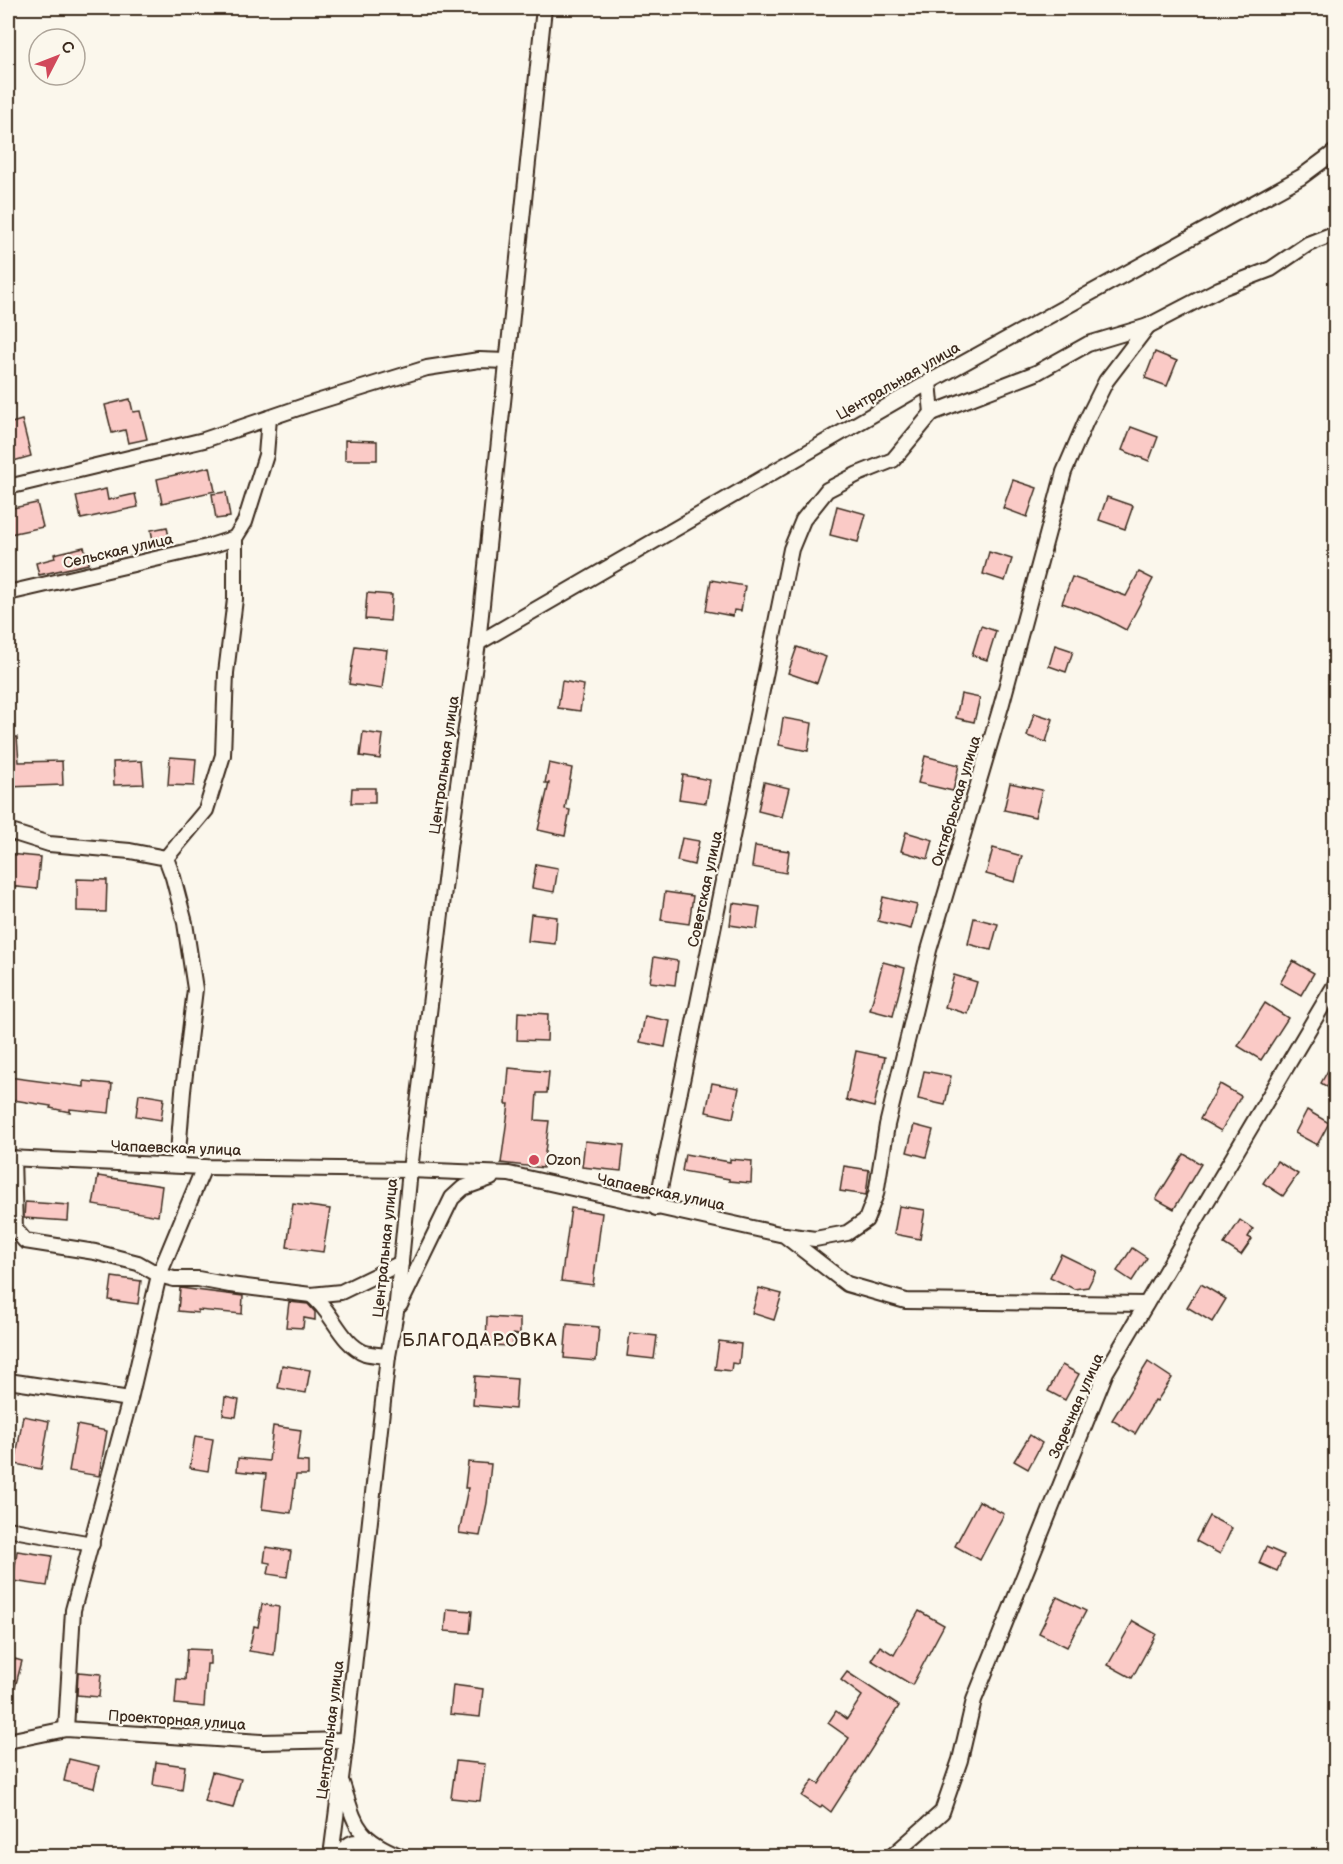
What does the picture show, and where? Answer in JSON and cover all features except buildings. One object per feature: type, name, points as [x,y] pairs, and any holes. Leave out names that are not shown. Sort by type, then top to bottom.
[{"type":"street","name":"Центральная улица","points":[[331,1857],[388,1356],[396,1312],[410,1170],[449,848],[478,643],[544,8]]},
{"type":"street","name":"Центральная улица","points":[[478,643],[929,382],[1301,177],[1335,151]]},
{"type":"street","points":[[929,382],[932,413],[1036,373],[1088,344],[1148,326],[1219,289],[1271,269],[1308,244],[1335,233]]},
{"type":"street","name":"Октябрьская улица","points":[[784,1235],[815,1239],[847,1233],[867,1220],[876,1194],[887,1125],[926,960],[1002,703],[1064,472],[1106,381],[1148,326]]},
{"type":"street","points":[[8,487],[204,440],[427,368],[479,360],[507,362]]},
{"type":"street","name":"Советская улица","points":[[656,1208],[791,549],[802,520],[827,490],[893,460],[932,413]]},
{"type":"street","points":[[166,858],[206,810],[223,755],[226,673],[234,599],[235,538],[245,522],[266,455],[268,418]]},
{"type":"street","name":"Сельская улица","points":[[8,593],[207,547],[235,538]]},
{"type":"street","points":[[8,831],[49,844],[130,851],[166,858]]},
{"type":"street","points":[[166,858],[185,923],[195,989],[177,1165]]},
{"type":"street","name":"Заречная улица","points":[[892,1857],[942,1812],[960,1760],[974,1700],[1106,1372],[1335,983]]},
{"type":"street","points":[[10,1158],[15,1229],[25,1241],[95,1252],[138,1263],[159,1275],[174,1279],[311,1295],[341,1293],[401,1263]]},
{"type":"street","name":"Чапаевская улица","points":[[10,1158],[204,1167],[509,1174],[784,1235],[847,1284],[906,1301],[1146,1304]]},
{"type":"street","points":[[66,1729],[74,1610],[130,1399],[159,1275],[204,1167]]},
{"type":"street","points":[[396,1312],[452,1198],[463,1188],[482,1180],[509,1174]]},
{"type":"street","points":[[311,1295],[321,1302],[336,1326],[352,1344],[364,1352],[388,1356]]},
{"type":"street","points":[[8,1381],[130,1399]]},
{"type":"street","points":[[8,1529],[92,1544]]},
{"type":"street","name":"Проекторная улица","points":[[8,1741],[66,1729],[261,1742],[346,1740]]},
{"type":"street","points":[[340,1780],[356,1826],[376,1846]]},
{"type":"street","points":[[338,1857],[347,1845],[360,1840],[400,1857]]},
{"type":"place","name":"Ozon","points":[[534,1160]]},
{"type":"district","name":"БЛАГОДАРОВКА","points":[[480,1340]]}]
